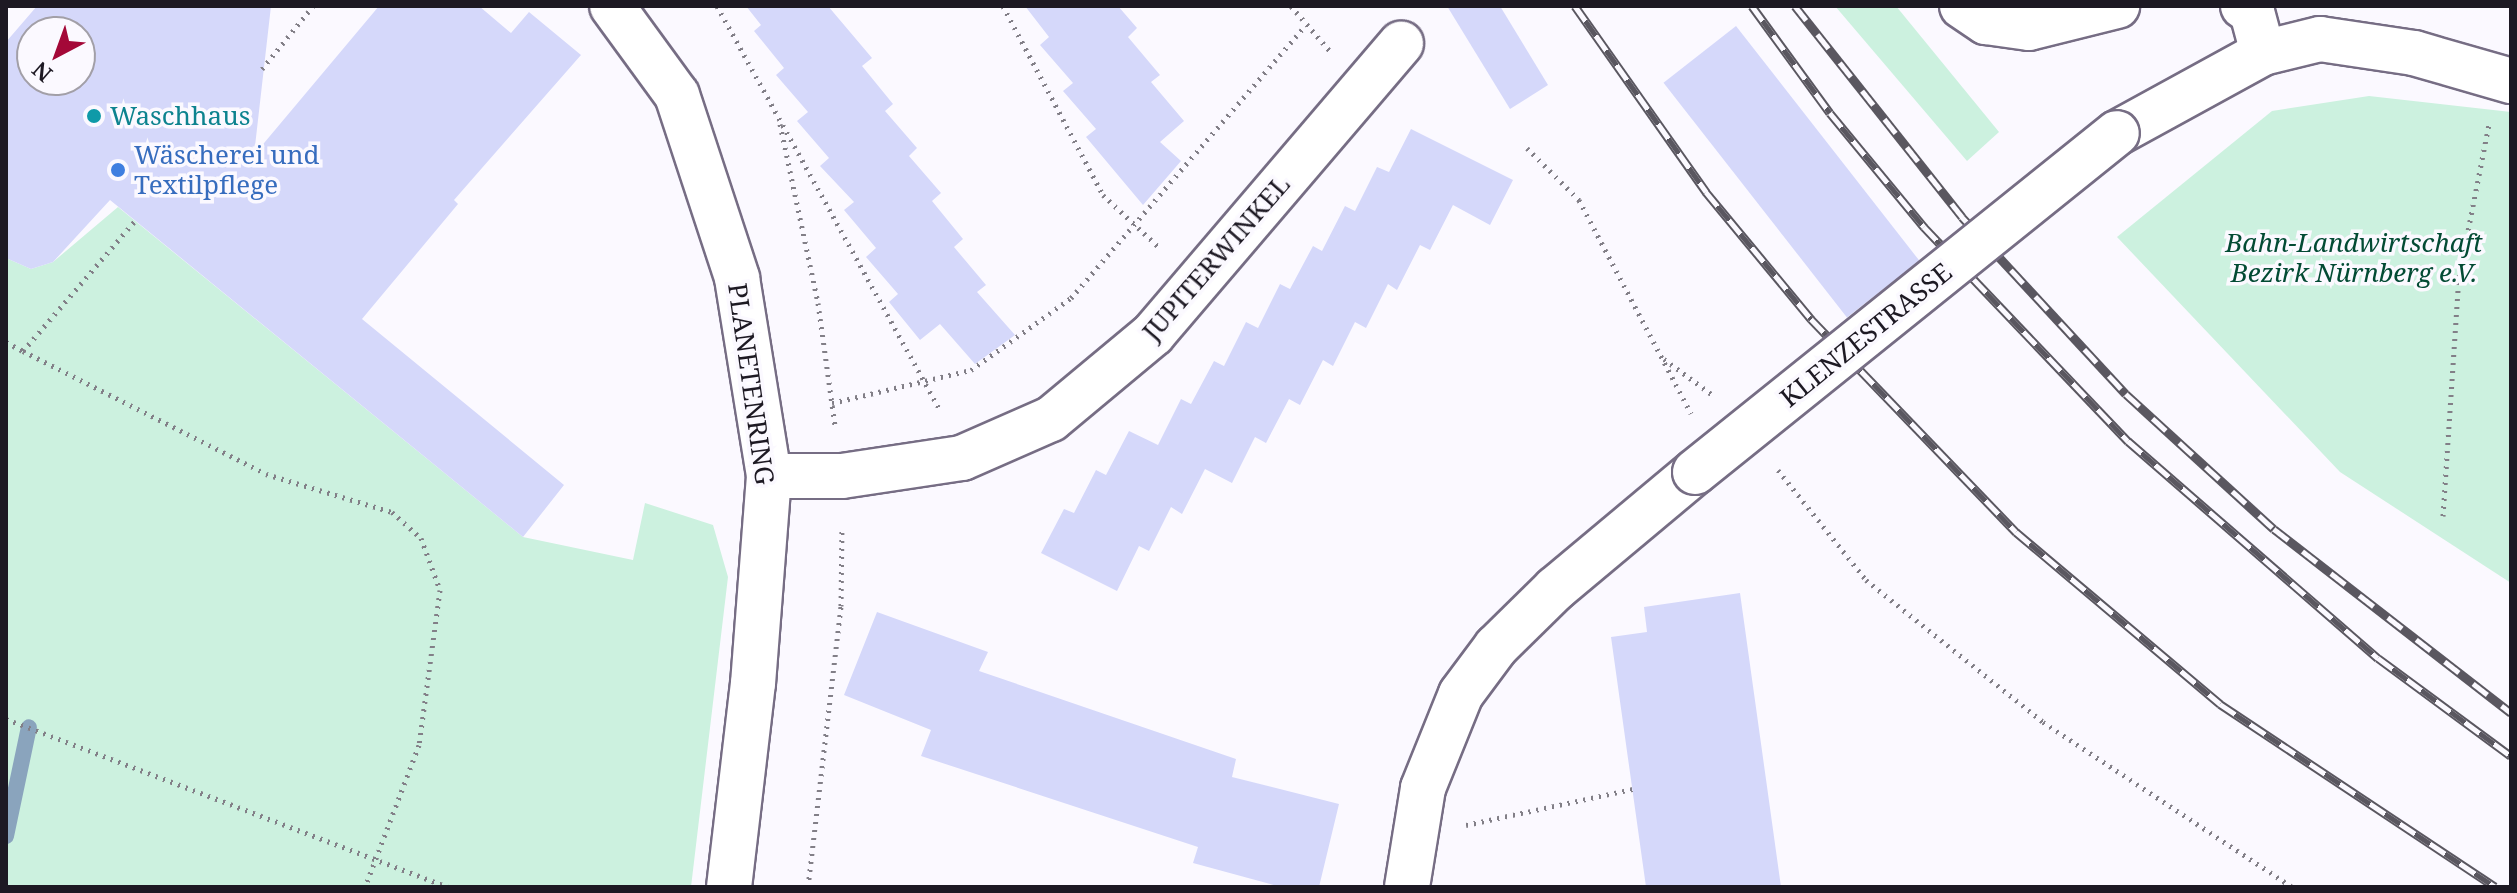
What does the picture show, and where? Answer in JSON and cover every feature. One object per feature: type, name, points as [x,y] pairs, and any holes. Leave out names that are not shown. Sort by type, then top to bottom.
[{"type":"street","name":"PLANETENRING","points":[[612,6],[681,109],[737,278],[769,476],[753,683],[729,887]]},
{"type":"street","points":[[1962,6],[1986,22],[2029,28],[2117,6]]},
{"type":"street","points":[[2243,6],[2252,12],[2263,53]]},
{"type":"street","name":"KLENZESTRASSE","points":[[1409,868],[1423,788],[1461,694],[1479,670],[1555,589],[1695,472],[2117,133],[2263,53],[2320,39],[2414,53],[2501,98]]},
{"type":"street","name":"JUPITERWINKEL","points":[[769,476],[842,476],[962,458],[1051,419],[1153,334],[1401,44]]},
{"type":"path","points":[[262,69],[313,6]]},
{"type":"path","points":[[717,6],[927,383],[962,458]]},
{"type":"path","points":[[1003,6],[1103,195],[1197,283]]},
{"type":"path","points":[[1291,6],[1304,27],[1366,86]]},
{"type":"path","points":[[832,403],[927,383],[971,370],[1071,298],[1137,226],[1304,27]]},
{"type":"path","points":[[2443,516],[2459,277],[2501,98]]},
{"type":"path","points":[[1527,148],[1579,200],[1695,420]]},
{"type":"path","points":[[23,351],[135,221]]},
{"type":"path","points":[[6,342],[266,474],[392,512],[421,538],[440,590],[419,745],[378,860],[365,887]]},
{"type":"path","points":[[1664,359],[1725,404]]},
{"type":"path","points":[[1772,462],[1866,580],[2043,722],[2292,887]]},
{"type":"path","points":[[6,719],[449,887]]},
{"type":"path","points":[[1409,868],[1483,818],[1633,789]]},
{"type":"green space","points":[[1835,6],[1896,6],[1999,132],[1967,161]]},
{"type":"green space","name":"Bahn-Landwirtschaft Bezirk Nürnberg e.V.","points":[[2369,96],[2511,112],[2511,583],[2340,472],[2117,237],[2272,111]]},
{"type":"green space","points":[[118,207],[523,537],[633,560],[645,503],[713,525],[728,577],[691,887],[6,887],[6,258],[31,269],[53,262]]},
{"type":"building","points":[[37,6],[271,6],[254,155],[379,6],[479,6],[511,33],[529,12],[581,55],[454,200],[458,204],[362,319],[564,485],[523,537],[110,200],[53,262],[31,269],[6,258],[6,42],[16,30],[16,96],[96,96],[96,16],[28,16]]},
{"type":"building","points":[[746,6],[828,6],[872,58],[862,66],[893,104],[885,111],[917,148],[909,156],[941,193],[932,201],[963,239],[954,247],[986,285],[977,292],[1015,335],[975,364],[940,324],[920,340],[889,302],[898,294],[866,257],[876,248],[844,210],[854,202],[820,166],[829,158],[797,121],[808,112],[776,75],[784,68],[754,31],[761,25]]},
{"type":"building","points":[[1025,6],[1118,6],[1137,28],[1128,37],[1160,75],[1151,82],[1184,121],[1160,142],[1181,161],[1143,205],[1086,137],[1096,129],[1063,91],[1073,83],[1040,45],[1049,37]]},
{"type":"building","points":[[1447,6],[1500,6],[1548,85],[1510,109]]},
{"type":"building","points":[[1736,26],[1919,261],[1847,317],[1664,83]]},
{"type":"building","points":[[1411,129],[1513,180],[1490,225],[1453,205],[1430,250],[1420,245],[1397,290],[1388,284],[1366,328],[1355,322],[1333,366],[1323,360],[1300,405],[1289,399],[1266,443],[1255,437],[1232,483],[1205,469],[1182,514],[1171,507],[1149,551],[1139,546],[1117,591],[1041,553],[1064,509],[1074,513],[1096,470],[1106,475],[1129,431],[1158,445],[1181,399],[1191,404],[1214,361],[1224,366],[1246,322],[1258,328],[1280,284],[1290,289],[1313,246],[1322,251],[1345,206],[1355,211],[1377,167],[1389,172]]},
{"type":"building","points":[[1740,593],[1781,887],[1646,887],[1611,637],[1647,632],[1644,607]]},
{"type":"building","points":[[877,612],[988,652],[979,671],[1236,759],[1232,777],[1339,804],[1319,887],[1281,887],[1193,863],[1198,847],[921,756],[931,730],[844,695]]},
{"type":"waterway","points":[[6,836],[29,727]]},
{"type":"railway","points":[[1575,6],[1706,192],[1811,319],[2016,532],[2220,704],[2495,887]]},
{"type":"railway","points":[[1752,6],[1830,113],[1924,227],[2128,441],[2378,658],[2511,756]]},
{"type":"railway","points":[[1795,6],[1962,217],[2126,394],[2274,529],[2511,713]]},
{"type":"place","name":"Waschhaus","points":[[94,116]]},
{"type":"place","name":"Wäscherei und Textilpflege","points":[[118,170]]}]
